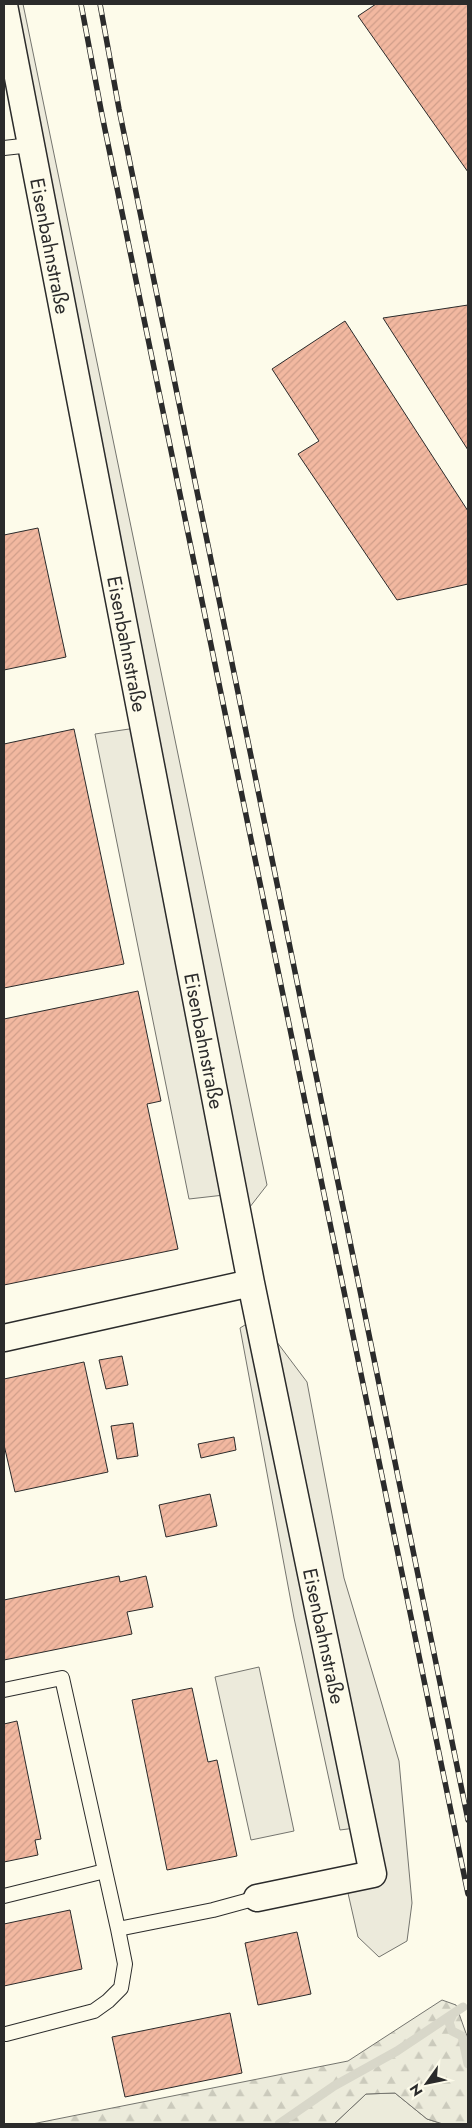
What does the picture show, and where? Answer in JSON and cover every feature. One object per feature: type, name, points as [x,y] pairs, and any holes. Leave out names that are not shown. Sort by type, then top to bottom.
[{"type":"street","name":"Eisenbahnstraße","points":[[4,4],[251,1283],[373,1874],[257,1898]]},
{"type":"street","points":[[4,1338],[251,1283]]},
{"type":"lane","points":[[4,148],[31,145]]},
{"type":"lane","points":[[4,1690],[62,1678],[125,1964],[122,1988],[94,2011],[6,2034]]},
{"type":"lane","points":[[4,1896],[105,1871]]},
{"type":"lane","points":[[118,1929],[213,1910],[257,1898]]},
{"type":"green space","points":[[442,2000],[456,2005],[468,2039],[468,2124],[443,2124],[427,2119],[395,2093],[366,2094],[334,2124],[32,2124],[348,2061]]},
{"type":"green space","points":[[395,2093],[427,2119],[443,2124],[334,2124],[366,2094]]},
{"type":"shaded area","points":[[4,4],[23,4],[267,1185],[239,1221],[233,1194],[189,1199],[95,734],[143,727]]},
{"type":"shaded area","points":[[258,1317],[307,1382],[344,1578],[399,1761],[412,1903],[407,1941],[379,1957],[358,1937],[345,1880],[373,1874],[363,1827],[340,1830],[294,1618],[240,1328]]},
{"type":"shaded area","points":[[259,1667],[294,1831],[251,1840],[215,1677]]},
{"type":"building","points":[[376,4],[468,4],[468,172],[358,16]]},
{"type":"building","points":[[468,305],[468,450],[383,318]]},
{"type":"building","points":[[345,321],[468,511],[468,584],[397,600],[298,454],[319,441],[272,369]]},
{"type":"building","points":[[38,528],[66,657],[4,670],[4,535]]},
{"type":"building","points":[[74,729],[124,964],[4,988],[4,744]]},
{"type":"building","points":[[138,991],[161,1101],[147,1104],[178,1249],[4,1285],[4,1019]]},
{"type":"building","points":[[122,1356],[128,1385],[106,1389],[99,1360]]},
{"type":"building","points":[[84,1362],[108,1472],[15,1492],[4,1445],[4,1379]]},
{"type":"building","points":[[133,1423],[138,1456],[117,1459],[111,1426]]},
{"type":"building","points":[[234,1437],[236,1450],[201,1458],[198,1444]]},
{"type":"building","points":[[210,1494],[217,1526],[166,1537],[159,1505]]},
{"type":"building","points":[[119,1576],[120,1582],[146,1576],[153,1607],[127,1612],[132,1634],[4,1660],[4,1600]]},
{"type":"building","points":[[192,1688],[208,1762],[217,1760],[237,1856],[167,1870],[132,1700]]},
{"type":"building","points":[[17,1721],[41,1839],[35,1840],[38,1855],[4,1862],[4,1724]]},
{"type":"building","points":[[70,1910],[82,1969],[4,1986],[4,1924]]},
{"type":"building","points":[[297,1932],[311,1994],[258,2005],[245,1943]]},
{"type":"building","points":[[230,2013],[242,2073],[125,2097],[112,2037]]},
{"type":"waterway","points":[[279,2124],[334,2086],[397,2051],[463,2007]]},
{"type":"waterway","points":[[453,2014],[449,2022],[452,2031],[462,2036],[468,2064]]},
{"type":"railway","points":[[81,4],[102,115],[468,1894]]},
{"type":"railway","points":[[100,4],[119,109],[468,1820]]}]
